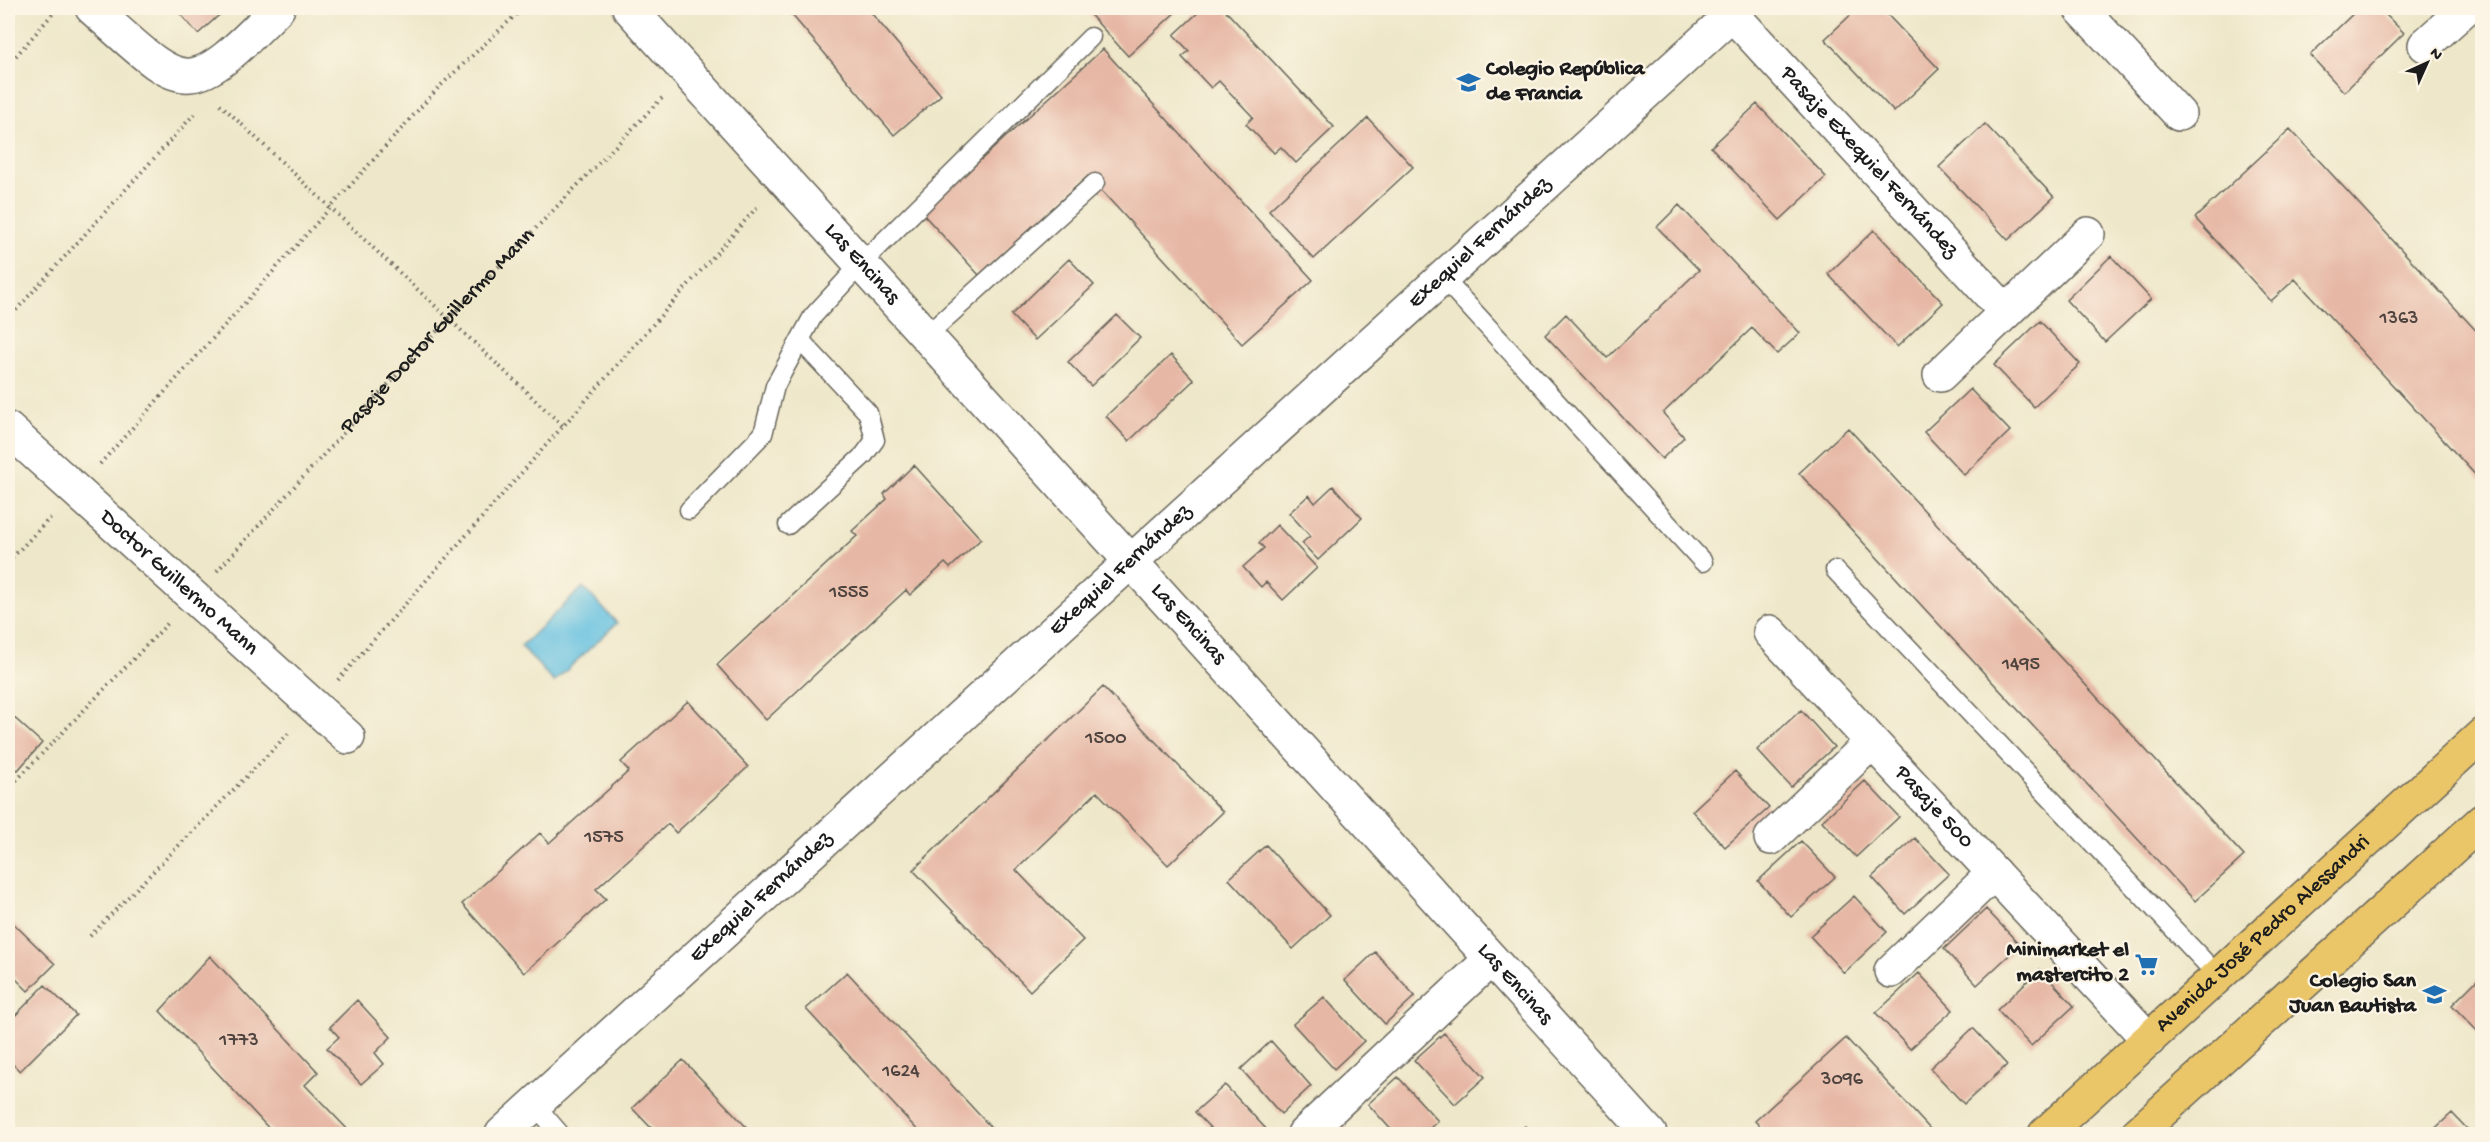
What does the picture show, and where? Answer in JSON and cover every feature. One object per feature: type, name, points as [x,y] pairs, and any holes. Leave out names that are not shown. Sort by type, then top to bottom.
[{"type":"main road","name":"Avenida José Pedro Alessandri","points":[[2045,1134],[2482,735]]},
{"type":"main road","points":[[2149,1130],[2482,820]]},
{"type":"street","points":[[92,8],[155,64],[171,73],[191,77],[207,72],[232,55],[278,8]]},
{"type":"street","name":"Las Encinas","points":[[629,8],[1650,1134]]},
{"type":"street","points":[[2080,8],[2179,114]]},
{"type":"street","points":[[2425,45],[2466,8]]},
{"type":"street","name":"Exequiel Fernández","points":[[502,1134],[1132,563],[1735,11]]},
{"type":"street","name":"Pasaje Exequiel Fernández","points":[[1735,11],[2006,312]]},
{"type":"street","points":[[1940,375],[2088,234]]},
{"type":"street","name":"Doctor Guillermo Mann","points":[[8,429],[348,737]]},
{"type":"street","name":"Pasaje 500","points":[[1770,632],[2149,1040]]},
{"type":"street","points":[[1771,838],[1872,742]]},
{"type":"street","points":[[1891,971],[1994,873]]},
{"type":"street","points":[[1304,1134],[1491,959]]},
{"type":"lane","points":[[689,510],[764,434],[775,386],[813,316],[861,264],[1091,37]]},
{"type":"lane","points":[[926,336],[1095,183]]},
{"type":"lane","points":[[1443,278],[1703,562]]},
{"type":"lane","points":[[788,525],[864,455],[875,440],[868,413],[800,340]]},
{"type":"lane","points":[[1835,570],[2218,976]]},
{"type":"lane","points":[[535,1105],[560,1134]]},
{"type":"path","points":[[8,65],[59,8]]},
{"type":"path","points":[[76,491],[438,88],[523,8]]},
{"type":"path","name":"Pasaje Doctor Guillermo Mann","points":[[193,597],[449,318],[688,72]]},
{"type":"path","points":[[191,77],[563,426]]},
{"type":"path","points":[[8,319],[186,123]]},
{"type":"path","points":[[314,707],[784,178]]},
{"type":"path","points":[[8,562],[50,518]]},
{"type":"path","points":[[8,789],[165,626]]},
{"type":"path","points":[[90,936],[291,731]]},
{"type":"water","points":[[583,587],[617,623],[554,682],[521,646]]},
{"type":"building","points":[[175,8],[227,8],[198,34]]},
{"type":"building","points":[[786,8],[867,8],[941,95],[894,135]]},
{"type":"building","points":[[1084,8],[1180,8],[1128,56]]},
{"type":"building","points":[[1203,8],[1223,8],[1334,127],[1296,163],[1281,147],[1274,153],[1246,124],[1253,117],[1219,81],[1211,88],[1182,57],[1189,51],[1174,35]]},
{"type":"building","points":[[1858,8],[1881,8],[1939,69],[1894,112],[1825,39]]},
{"type":"building","points":[[2359,8],[2379,8],[2404,33],[2344,92],[2310,55]]},
{"type":"building","points":[[1103,49],[1313,280],[1242,344],[1088,176],[979,275],[922,213]]},
{"type":"building","points":[[1757,104],[1826,177],[1780,220],[1711,147]]},
{"type":"building","points":[[1368,118],[1413,167],[1314,259],[1269,210]]},
{"type":"building","points":[[1985,124],[2054,197],[2008,240],[1939,167]]},
{"type":"building","points":[[2290,129],[2482,337],[2482,482],[2295,279],[2271,301],[2195,218]]},
{"type":"building","points":[[1679,205],[1800,333],[1777,354],[1752,328],[1663,413],[1684,437],[1662,459],[1545,335],[1566,314],[1607,358],[1699,270],[1657,227]]},
{"type":"building","points":[[1874,230],[1943,303],[1897,347],[1828,274]]},
{"type":"building","points":[[2111,256],[2151,299],[2105,342],[2066,300]]},
{"type":"building","points":[[1069,259],[1094,285],[1035,340],[1011,315]]},
{"type":"building","points":[[1117,315],[1140,338],[1091,386],[1068,362]]},
{"type":"building","points":[[2040,321],[2080,364],[2034,407],[1994,365]]},
{"type":"building","points":[[1171,355],[1194,380],[1129,441],[1106,416]]},
{"type":"building","points":[[1970,389],[2010,431],[1964,475],[1924,432]]},
{"type":"building","points":[[1848,428],[2244,856],[2195,901],[1799,473]]},
{"type":"building","points":[[914,465],[981,539],[950,568],[945,563],[910,595],[906,590],[766,720],[717,665],[857,536],[852,531],[887,499],[884,494]]},
{"type":"building","points":[[1333,486],[1362,518],[1318,560],[1302,543],[1310,536],[1289,513],[1309,495],[1315,503]]},
{"type":"building","points":[[1277,525],[1317,568],[1283,600],[1266,582],[1261,587],[1243,567],[1264,548],[1259,543]]},
{"type":"building","points":[[1103,687],[1223,812],[1168,865],[1097,792],[1016,870],[1083,940],[1030,991],[913,870]]},
{"type":"building","points":[[688,701],[748,767],[676,833],[668,824],[596,889],[606,899],[524,973],[462,904],[540,833],[549,843],[629,771],[621,762]]},
{"type":"building","points":[[1801,710],[1834,747],[1791,787],[1757,750]]},
{"type":"building","points":[[8,712],[42,743],[18,770],[8,766]]},
{"type":"building","points":[[1735,771],[1769,808],[1725,847],[1692,811]]},
{"type":"building","points":[[1865,781],[1899,817],[1856,857],[1822,821]]},
{"type":"building","points":[[1915,838],[1949,874],[1905,914],[1872,877]]},
{"type":"building","points":[[1801,841],[1835,877],[1791,917],[1758,881]]},
{"type":"building","points":[[1266,845],[1330,915],[1293,949],[1229,879]]},
{"type":"building","points":[[1854,896],[1887,932],[1844,973],[1810,936]]},
{"type":"building","points":[[1986,909],[2020,945],[1977,985],[1944,949]]},
{"type":"building","points":[[8,918],[55,964],[28,991],[8,971]]},
{"type":"building","points":[[1375,952],[1415,996],[1385,1024],[1345,980]]},
{"type":"building","points":[[210,956],[318,1072],[305,1085],[352,1134],[274,1134],[160,1011]]},
{"type":"building","points":[[2040,969],[2074,1006],[2031,1046],[1997,1010]]},
{"type":"building","points":[[847,972],[997,1134],[921,1134],[806,1009]]},
{"type":"building","points":[[1919,973],[1953,1010],[1910,1049],[1876,1013]]},
{"type":"building","points":[[2482,975],[2482,1036],[2452,1005]]},
{"type":"building","points":[[45,985],[76,1015],[20,1071],[8,1060],[8,1023]]},
{"type":"building","points":[[1324,997],[1364,1041],[1334,1069],[1293,1024]]},
{"type":"building","points":[[357,1000],[391,1037],[375,1053],[384,1064],[361,1084],[327,1048],[339,1037],[330,1027]]},
{"type":"building","points":[[1973,1028],[2007,1065],[1964,1104],[1930,1068]]},
{"type":"building","points":[[1444,1033],[1485,1077],[1455,1104],[1414,1060]]},
{"type":"building","points":[[1846,1038],[1930,1129],[1925,1134],[1767,1134],[1755,1121]]},
{"type":"building","points":[[1271,1041],[1311,1086],[1281,1114],[1241,1069]]},
{"type":"building","points":[[683,1060],[753,1134],[657,1134],[632,1108]]},
{"type":"building","points":[[1398,1077],[1438,1121],[1423,1134],[1395,1134],[1368,1104]]},
{"type":"building","points":[[1225,1085],[1266,1129],[1259,1134],[1216,1134],[1195,1112]]},
{"type":"building","points":[[2452,1113],[2472,1134],[2429,1134]]},
{"type":"building","points":[[1344,1125],[1352,1134],[1333,1134]]},
{"type":"building","points":[[1525,1126],[1532,1134],[1516,1134]]},
{"type":"place","name":"Colegio República de Francia","points":[[1468,83]]},
{"type":"place","name":"Minimarket el mastercito 2","points":[[2147,964]]},
{"type":"place","name":"Colegio San Juan Bautista","points":[[2434,995]]}]
